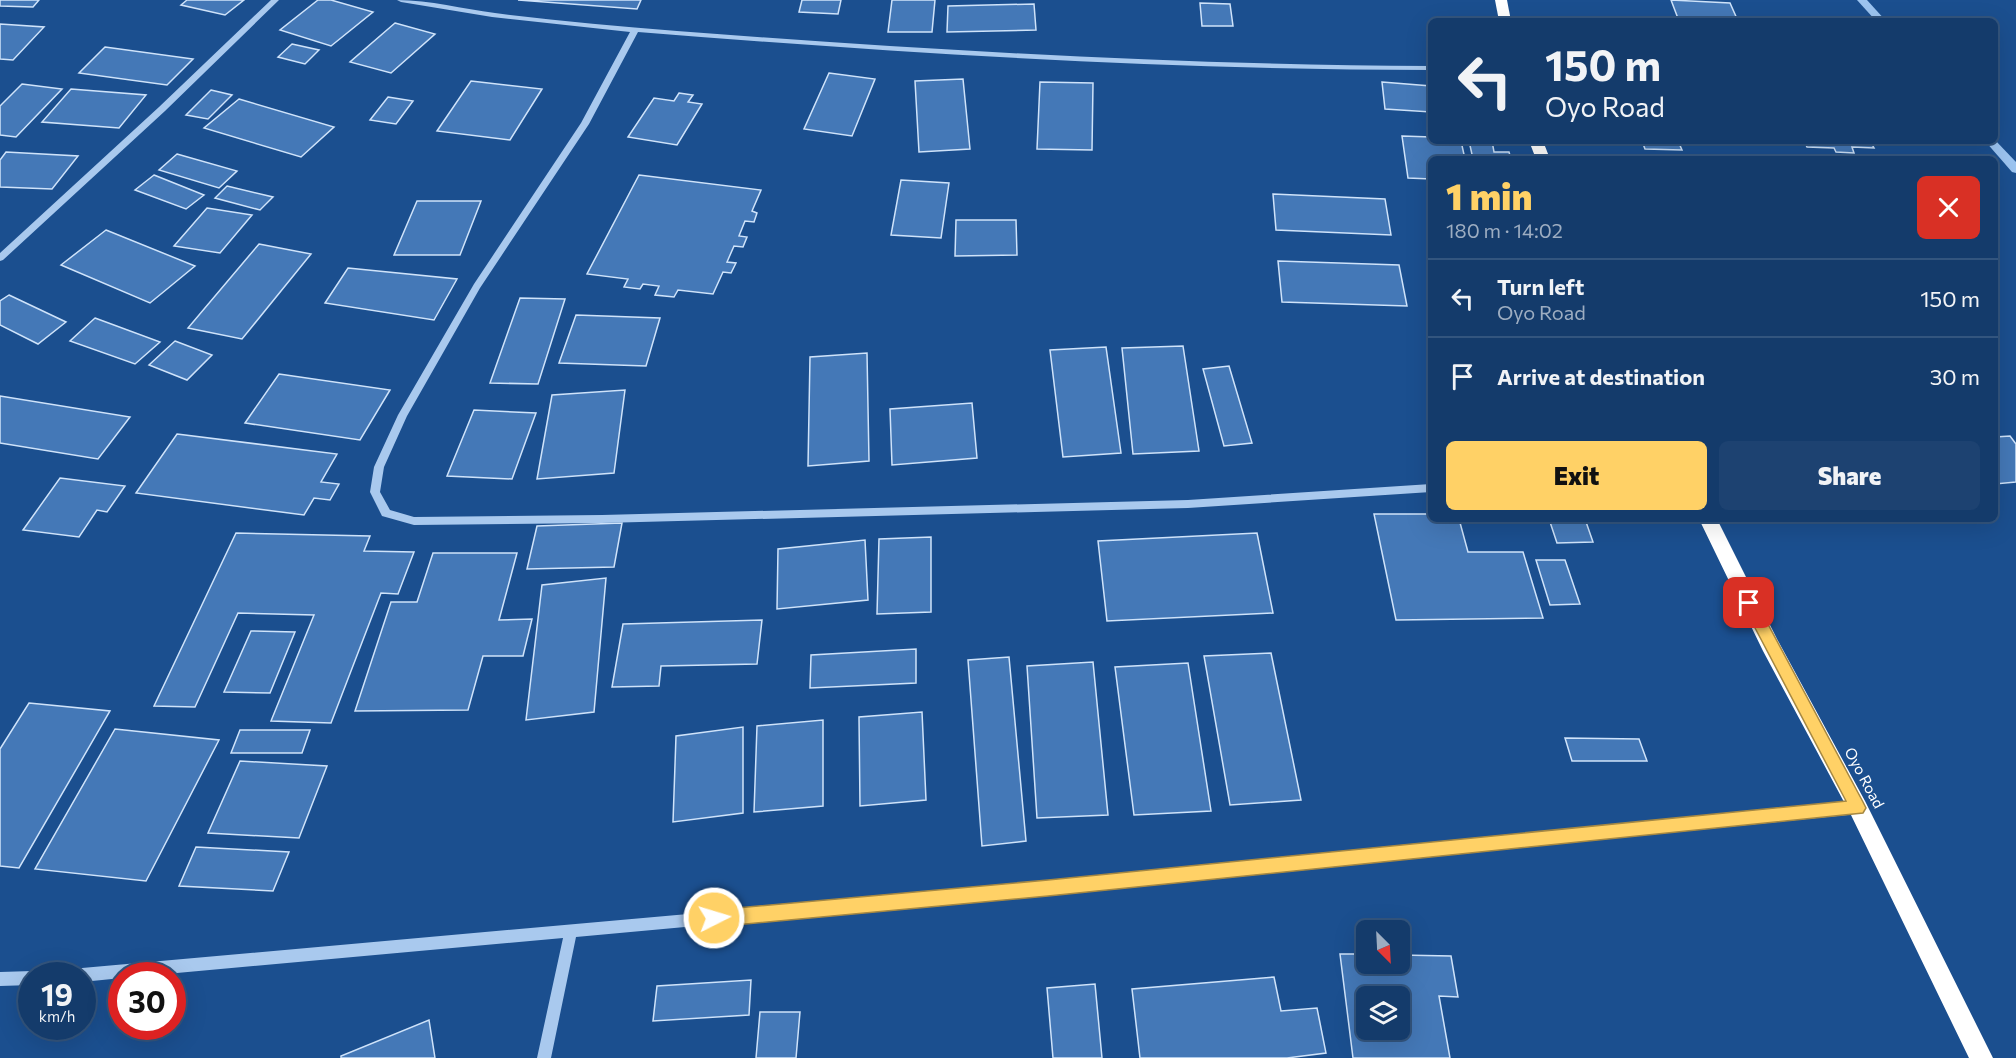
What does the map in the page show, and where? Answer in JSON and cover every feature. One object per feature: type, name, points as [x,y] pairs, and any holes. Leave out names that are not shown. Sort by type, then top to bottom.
[{"type":"highway","points":[[1500,0],[1504,18]]},
{"type":"highway","name":"Oyo Road","points":[[1709,522],[1770,645],[1858,808],[1981,1058]]},
{"type":"street","points":[[0,258],[153,117],[275,0]]},
{"type":"street","points":[[401,0],[462,13],[636,30],[946,54],[1325,69],[1428,68]]},
{"type":"street","points":[[636,30],[585,124],[477,286],[403,415],[379,467],[375,492],[386,513],[414,521],[602,519],[1188,504],[1428,488]]},
{"type":"street","points":[[96,974],[1036,889],[1858,808]]},
{"type":"street","points":[[544,1058],[571,931]]},
{"type":"street","points":[[0,979],[18,978]]},
{"type":"building","points":[[0,0],[39,0],[33,7],[0,6]]},
{"type":"building","points":[[187,0],[244,0],[225,15],[181,5]]},
{"type":"building","points":[[318,0],[331,0],[373,12],[331,46],[280,30]]},
{"type":"building","points":[[518,0],[641,0],[637,9]]},
{"type":"building","points":[[802,0],[841,0],[838,14],[799,12]]},
{"type":"building","points":[[892,0],[935,0],[932,32],[888,32]]},
{"type":"building","points":[[1671,0],[1730,3],[1737,18],[1678,18]]},
{"type":"building","points":[[1200,3],[1230,4],[1233,26],[1202,26]]},
{"type":"building","points":[[1034,4],[1036,30],[947,32],[948,6]]},
{"type":"building","points":[[395,23],[435,34],[391,73],[350,62]]},
{"type":"building","points":[[0,24],[44,27],[13,60],[0,59]]},
{"type":"building","points":[[292,44],[319,50],[305,64],[278,57]]},
{"type":"building","points":[[105,47],[193,59],[167,85],[79,73]]},
{"type":"building","points":[[829,73],[875,79],[852,136],[804,129]]},
{"type":"building","points":[[963,79],[970,149],[919,152],[915,81]]},
{"type":"building","points":[[471,81],[542,89],[510,140],[437,131]]},
{"type":"building","points":[[1040,82],[1093,83],[1092,150],[1037,149]]},
{"type":"building","points":[[1382,82],[1428,86],[1428,112],[1385,109]]},
{"type":"building","points":[[22,84],[62,89],[16,137],[0,135],[0,106]]},
{"type":"building","points":[[71,89],[146,95],[119,128],[42,122]]},
{"type":"building","points":[[211,90],[232,95],[208,119],[186,115]]},
{"type":"building","points":[[679,93],[693,95],[688,102],[702,104],[677,145],[628,137],[654,98],[674,101]]},
{"type":"building","points":[[388,97],[413,101],[396,124],[370,120]]},
{"type":"building","points":[[239,99],[334,127],[301,157],[204,128]]},
{"type":"building","points":[[1402,136],[1428,137],[1428,144],[1462,144],[1464,156],[1428,156],[1428,179],[1408,178]]},
{"type":"building","points":[[1470,144],[1493,144],[1494,152],[1509,152],[1510,156],[1472,156]]},
{"type":"building","points":[[1643,144],[1679,144],[1682,150],[1645,149]]},
{"type":"building","points":[[1806,144],[1872,144],[1874,148],[1852,147],[1854,153],[1836,152],[1834,148],[1807,147]]},
{"type":"building","points":[[6,152],[78,156],[52,189],[0,187],[0,160]]},
{"type":"building","points":[[177,154],[237,171],[219,188],[159,170]]},
{"type":"building","points":[[154,175],[204,195],[186,209],[135,190]]},
{"type":"building","points":[[639,175],[761,190],[752,211],[757,213],[754,222],[745,221],[739,236],[747,237],[743,247],[734,246],[727,262],[736,263],[731,273],[723,272],[713,294],[678,290],[674,297],[655,295],[659,286],[643,284],[640,289],[624,287],[628,279],[587,274]]},
{"type":"building","points":[[901,180],[949,183],[941,238],[891,235]]},
{"type":"building","points":[[227,186],[273,197],[260,210],[215,198]]},
{"type":"building","points":[[1273,194],[1385,199],[1391,235],[1276,230]]},
{"type":"building","points":[[417,201],[481,201],[460,255],[394,255]]},
{"type":"building","points":[[207,208],[252,215],[220,253],[174,246]]},
{"type":"building","points":[[956,220],[1016,220],[1017,255],[955,256]]},
{"type":"building","points":[[106,230],[195,266],[150,303],[61,265]]},
{"type":"building","points":[[259,244],[311,254],[242,339],[188,328]]},
{"type":"building","points":[[1278,261],[1399,265],[1407,306],[1282,302]]},
{"type":"building","points":[[348,268],[457,279],[434,320],[325,303]]},
{"type":"building","points":[[9,295],[66,322],[38,344],[0,325],[0,301]]},
{"type":"building","points":[[520,298],[565,299],[538,384],[490,383]]},
{"type":"building","points":[[576,315],[660,318],[646,366],[559,363]]},
{"type":"building","points":[[95,318],[160,342],[135,364],[70,341]]},
{"type":"building","points":[[175,341],[212,355],[187,380],[149,365]]},
{"type":"building","points":[[1183,346],[1199,451],[1133,454],[1122,348]]},
{"type":"building","points":[[1106,347],[1121,453],[1063,457],[1050,350]]},
{"type":"building","points":[[867,353],[869,461],[808,466],[810,357]]},
{"type":"building","points":[[1229,366],[1252,443],[1224,446],[1203,369]]},
{"type":"building","points":[[279,374],[390,390],[360,440],[245,423]]},
{"type":"building","points":[[625,390],[614,473],[537,479],[552,395]]},
{"type":"building","points":[[0,396],[130,417],[98,459],[0,443]]},
{"type":"building","points":[[972,403],[977,458],[892,465],[890,409]]},
{"type":"building","points":[[474,410],[536,413],[512,479],[447,476]]},
{"type":"building","points":[[177,434],[337,454],[321,482],[339,484],[330,500],[314,498],[304,515],[136,493]]},
{"type":"building","points":[[2010,436],[2016,444],[2016,482],[1998,484],[1998,437]]},
{"type":"building","points":[[60,478],[125,486],[107,512],[97,510],[79,537],[23,530]]},
{"type":"building","points":[[1374,514],[1428,514],[1428,522],[1460,522],[1468,552],[1523,552],[1543,618],[1396,620]]},
{"type":"building","points":[[1550,522],[1586,522],[1593,542],[1557,543]]},
{"type":"building","points":[[622,523],[614,567],[527,569],[537,526]]},
{"type":"building","points":[[236,533],[370,536],[364,551],[414,552],[398,594],[381,593],[331,723],[271,721],[314,615],[238,613],[195,707],[154,706]]},
{"type":"building","points":[[1257,533],[1273,613],[1107,621],[1098,541]]},
{"type":"building","points":[[931,537],[931,612],[877,614],[879,539]]},
{"type":"building","points":[[865,540],[868,600],[777,609],[778,549]]},
{"type":"building","points":[[433,553],[517,553],[499,620],[532,619],[523,656],[483,656],[468,710],[355,711],[391,602],[417,602]]},
{"type":"building","points":[[1536,560],[1565,560],[1580,604],[1550,605]]},
{"type":"building","points":[[606,578],[594,712],[526,720],[542,585]]},
{"type":"building","points":[[762,620],[757,664],[661,666],[659,686],[612,687],[623,624]]},
{"type":"building","points":[[251,631],[295,632],[270,693],[224,692]]},
{"type":"building","points":[[916,649],[916,683],[810,688],[811,655]]},
{"type":"building","points":[[1271,653],[1301,800],[1230,805],[1204,656]]},
{"type":"building","points":[[1009,657],[1026,841],[982,846],[968,660]]},
{"type":"building","points":[[1093,662],[1108,815],[1037,818],[1027,666]]},
{"type":"building","points":[[1188,663],[1211,811],[1134,815],[1115,667]]},
{"type":"building","points":[[29,703],[110,711],[19,868],[0,866],[0,749]]},
{"type":"building","points":[[922,712],[926,800],[860,806],[859,717]]},
{"type":"building","points":[[823,720],[823,806],[754,812],[757,726]]},
{"type":"building","points":[[743,727],[743,813],[673,822],[676,736]]},
{"type":"building","points":[[115,729],[219,740],[146,881],[35,869]]},
{"type":"building","points":[[240,730],[310,730],[302,753],[231,753]]},
{"type":"building","points":[[1565,738],[1639,739],[1647,761],[1572,761]]},
{"type":"building","points":[[240,761],[327,766],[299,838],[208,833]]},
{"type":"building","points":[[196,847],[289,852],[273,891],[179,886]]},
{"type":"building","points":[[1340,954],[1356,954],[1356,974],[1410,974],[1410,955],[1451,956],[1458,997],[1439,996],[1450,1058],[1353,1058]]},
{"type":"building","points":[[1274,977],[1281,1011],[1317,1008],[1326,1053],[1287,1058],[1140,1058],[1132,989]]},
{"type":"building","points":[[751,980],[749,1015],[653,1021],[657,986]]},
{"type":"building","points":[[1095,984],[1102,1058],[1053,1058],[1047,988]]},
{"type":"building","points":[[760,1012],[800,1012],[796,1058],[756,1058]]},
{"type":"building","points":[[429,1020],[435,1058],[341,1058],[341,1056]]},
{"type":"waterway","points":[[1862,0],[1878,18]]},
{"type":"waterway","points":[[1993,144],[2016,169]]},
{"type":"route","points":[[714,918],[1048,888],[1858,808],[1749,603]]}]
